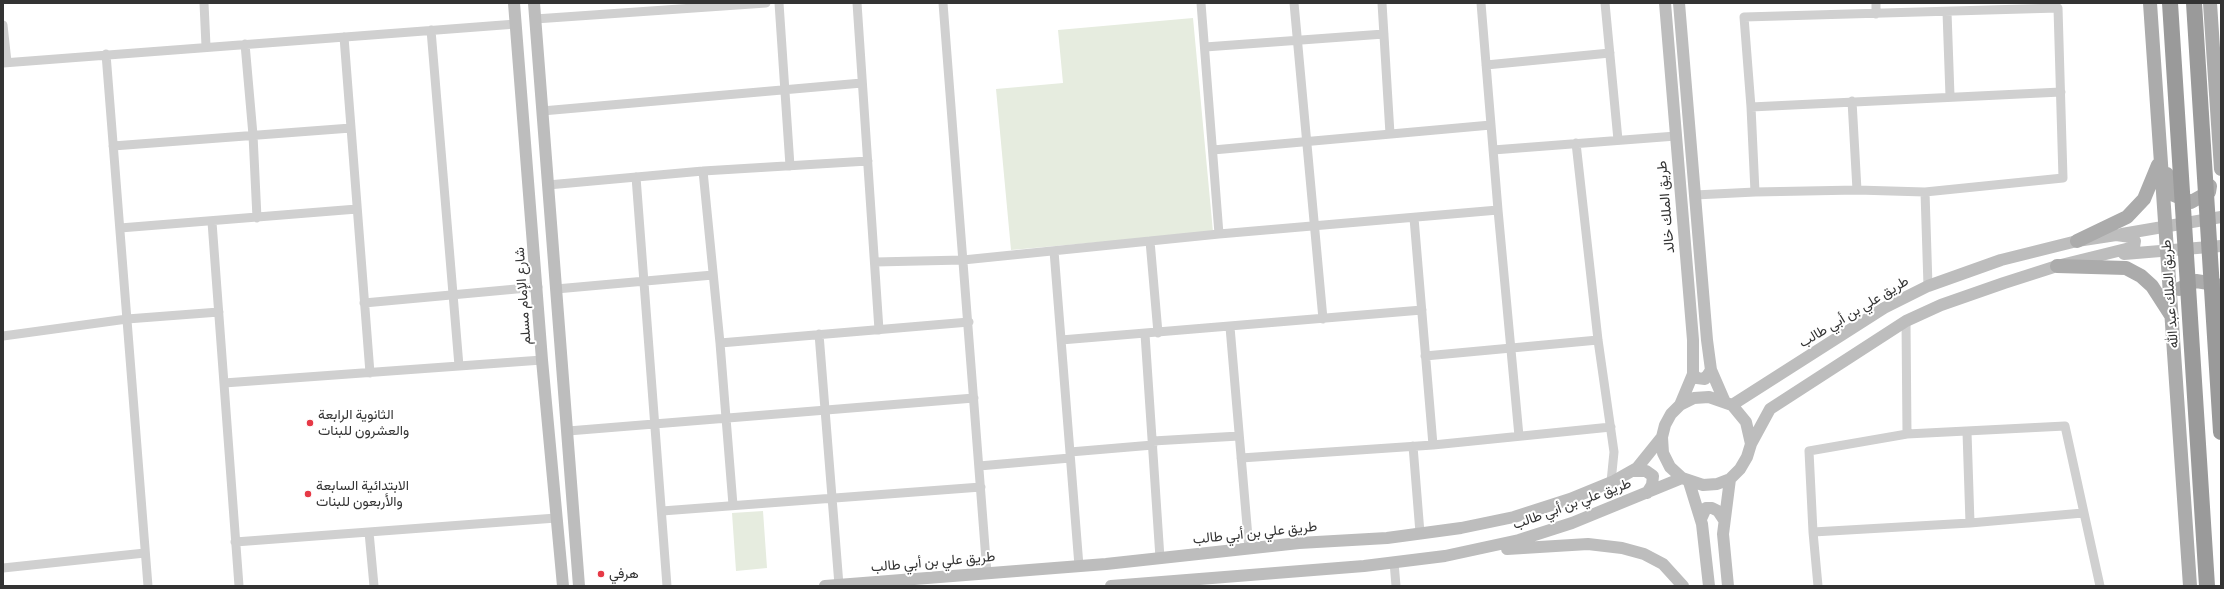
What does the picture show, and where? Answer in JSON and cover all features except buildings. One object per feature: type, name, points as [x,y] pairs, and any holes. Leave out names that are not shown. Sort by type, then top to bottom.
[{"type":"highway","name":"طريق الملك عبد الله","points":[[2170,3],[2207,586]]},
{"type":"highway","points":[[2194,3],[2221,432]]},
{"type":"main road","name":"شارع الإمام مسلم","points":[[514,3],[538,287],[542,360],[563,586]]},
{"type":"main road","points":[[534,3],[579,586]]},
{"type":"main road","name":"طريق الملك خالد","points":[[1665,3],[1693,340],[1693,374],[1680,405]]},
{"type":"main road","points":[[1679,3],[1707,340],[1711,370],[1728,402],[1746,422],[1750,444],[1744,463],[1730,478],[1717,484],[1703,485],[1686,480],[1670,467],[1663,453],[1662,436],[1665,424],[1671,414],[1680,405],[1694,398],[1709,397],[1728,402]]},
{"type":"main road","name":"طريق الملك عبد الله","points":[[2150,3],[2165,227],[2173,318],[2190,586]]},
{"type":"main road","points":[[2210,3],[2221,169]]},
{"type":"main road","points":[[2160,157],[2174,196],[2191,202],[2209,192],[2220,149]]},
{"type":"main road","points":[[2076,241],[2127,217],[2144,199],[2160,157]]},
{"type":"main road","name":"طريق علي بن أبي طالب","points":[[1728,402],[1884,308],[1928,286],[2001,260],[2076,241],[2165,227],[2221,216]]},
{"type":"main road","name":"طريق علي بن أبي طالب","points":[[1750,444],[1770,409],[1906,321],[1955,300],[2057,266],[2134,248],[2135,241],[2131,237],[2116,235]]},
{"type":"main road","name":"طريق علي بن أبي طالب","points":[[2107,255],[2221,246]]},
{"type":"main road","points":[[2057,266],[2126,268],[2141,276],[2152,286],[2173,318]]},
{"type":"main road","points":[[2173,318],[2179,288],[2196,281],[2215,284],[2221,297]]},
{"type":"main road","points":[[1693,374],[1698,378],[1705,379],[1711,370]]},
{"type":"main road","name":"طريق علي بن أبي طالب","points":[[825,586],[1079,566],[1460,528],[1514,517],[1570,499],[1611,482],[1632,470],[1649,455],[1662,436]]},
{"type":"main road","points":[[1632,470],[1651,473],[1654,481],[1648,493]]},
{"type":"main road","points":[[1728,586],[1724,520],[1730,478]]},
{"type":"main road","points":[[1686,480],[1701,519],[1708,586]]},
{"type":"main road","name":"طريق علي بن أبي طالب","points":[[1110,586],[1142,585],[1445,556],[1520,540],[1686,480]]},
{"type":"main road","points":[[1701,519],[1706,508],[1712,508],[1718,511],[1724,520]]},
{"type":"main road","points":[[1470,551],[1588,544],[1622,548],[1644,554],[1663,564],[1683,586]]},
{"type":"street","points":[[204,3],[206,46]]},
{"type":"street","points":[[623,3],[624,13]]},
{"type":"street","points":[[535,19],[709,5],[766,3]]},
{"type":"street","points":[[779,3],[790,166]]},
{"type":"street","points":[[857,3],[880,330]]},
{"type":"street","points":[[943,3],[987,573]]},
{"type":"street","points":[[1201,3],[1219,234]]},
{"type":"street","points":[[1294,3],[1305,142],[1323,319]]},
{"type":"street","points":[[1382,3],[1390,134]]},
{"type":"street","points":[[1481,3],[1519,436]]},
{"type":"street","points":[[1605,3],[1618,140]]},
{"type":"street","points":[[1876,3],[1876,14]]},
{"type":"street","points":[[1695,196],[1755,192],[1857,190],[1925,192],[2063,178],[2058,6],[1947,12],[1744,17],[1751,107],[1755,192]]},
{"type":"street","points":[[1947,12],[1950,96]]},
{"type":"street","points":[[3,25],[5,62],[516,24]]},
{"type":"street","points":[[431,30],[459,366]]},
{"type":"street","points":[[1205,47],[1384,34]]},
{"type":"street","points":[[344,36],[370,373]]},
{"type":"street","points":[[245,44],[253,135],[257,218]]},
{"type":"street","points":[[1486,65],[1610,53]]},
{"type":"street","points":[[106,54],[148,586]]},
{"type":"street","points":[[542,111],[862,84]]},
{"type":"street","points":[[1751,107],[1950,96],[2061,92]]},
{"type":"street","points":[[1852,101],[1857,190]]},
{"type":"street","points":[[1212,150],[1491,125]]},
{"type":"street","points":[[114,146],[351,128]]},
{"type":"street","points":[[1493,150],[1676,136]]},
{"type":"street","points":[[1576,144],[1598,340],[1614,452],[1611,482]]},
{"type":"street","points":[[548,185],[703,171],[868,161]]},
{"type":"street","points":[[703,171],[720,342],[733,505]]},
{"type":"street","points":[[636,177],[667,586]]},
{"type":"street","points":[[1925,192],[1928,286]]},
{"type":"street","points":[[120,228],[212,222],[357,209]]},
{"type":"street","points":[[875,262],[964,260],[1219,234],[1498,210]]},
{"type":"street","points":[[1414,218],[1433,445]]},
{"type":"street","points":[[212,222],[239,586]]},
{"type":"street","points":[[1150,241],[1158,333]]},
{"type":"street","points":[[1054,251],[1079,566]]},
{"type":"street","points":[[556,290],[713,275]]},
{"type":"street","points":[[364,303],[538,287]]},
{"type":"street","points":[[1061,340],[1422,310]]},
{"type":"street","points":[[3,336],[127,320],[219,312]]},
{"type":"street","points":[[1906,321],[1907,434]]},
{"type":"street","points":[[720,342],[968,322]]},
{"type":"street","points":[[1230,327],[1249,549]]},
{"type":"street","points":[[818,334],[823,410],[839,585]]},
{"type":"street","points":[[1145,334],[1160,558]]},
{"type":"street","points":[[1425,356],[1598,340]]},
{"type":"street","points":[[224,384],[542,360]]},
{"type":"street","points":[[568,432],[974,398]]},
{"type":"street","points":[[1818,586],[1813,532],[1809,451],[1907,434],[2065,426],[2100,586]]},
{"type":"street","points":[[1241,458],[1433,445],[1610,427]]},
{"type":"street","points":[[1967,432],[1970,523]]},
{"type":"street","points":[[979,466],[1153,443],[1239,436]]},
{"type":"street","points":[[1413,446],[1420,533]]},
{"type":"street","points":[[662,511],[981,487]]},
{"type":"street","points":[[1813,532],[1970,523],[2083,513]]},
{"type":"street","points":[[236,542],[556,518]]},
{"type":"street","points":[[369,532],[374,586]]},
{"type":"street","points":[[3,568],[145,553]]},
{"type":"street","points":[[1394,562],[1396,586]]},
{"type":"shaded area","points":[[1193,18],[1213,232],[1011,250],[996,89],[1063,83],[1058,30]]},
{"type":"shaded area","points":[[763,511],[767,568],[736,571],[732,513]]},
{"type":"place","name":"الثانوية الرابعة والعشرون للبنات","points":[[310,423]]},
{"type":"place","name":"الابتدائية السابعة والأربعون للبنات","points":[[308,494]]},
{"type":"place","name":"هرفي","points":[[601,574]]}]
